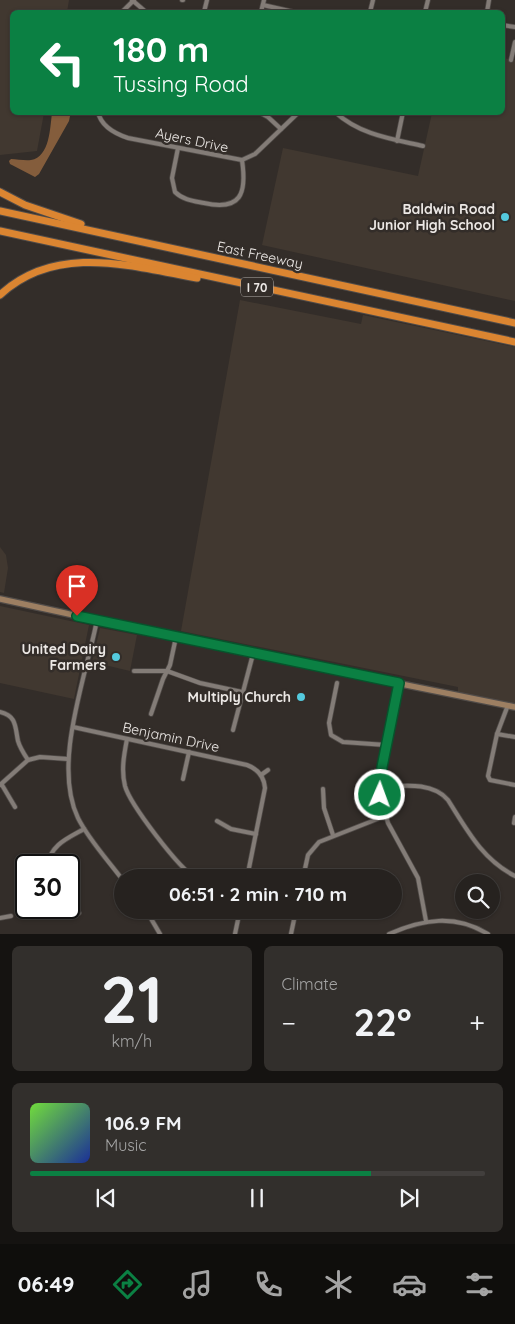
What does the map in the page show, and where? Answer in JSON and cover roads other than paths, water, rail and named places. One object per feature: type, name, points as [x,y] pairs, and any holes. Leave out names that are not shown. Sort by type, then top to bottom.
[{"type":"highway","points":[[0,192],[25,205],[107,234]]},
{"type":"highway","name":"East Freeway","points":[[0,211],[515,323]]},
{"type":"highway","name":"I 70","points":[[0,231],[515,342]]},
{"type":"highway","points":[[0,295],[13,284],[40,270],[85,262],[121,264],[316,300]]},
{"type":"main road","points":[[0,599],[253,654],[515,706]]},
{"type":"street","points":[[124,10],[133,0],[144,10]]},
{"type":"street","points":[[262,10],[264,0]]},
{"type":"street","points":[[263,5],[285,10]]},
{"type":"street","points":[[512,60],[515,42]]},
{"type":"street","name":"Ayers Drive","points":[[99,115],[120,135],[242,160],[255,154],[296,115]]},
{"type":"street","points":[[264,115],[281,130]]},
{"type":"street","points":[[340,115],[362,130],[397,141],[423,146]]},
{"type":"street","points":[[397,141],[402,115]]},
{"type":"street","points":[[178,148],[172,178],[175,192],[185,199],[220,207],[232,204],[240,195],[243,179],[242,160]]},
{"type":"street","points":[[97,620],[73,728],[68,759],[69,790],[72,804],[84,829],[114,869]]},
{"type":"street","points":[[151,714],[167,671],[176,637]]},
{"type":"street","points":[[233,730],[253,654]]},
{"type":"street","points":[[134,670],[167,671],[200,684],[242,692]]},
{"type":"street","points":[[337,683],[329,723],[331,735],[343,742],[386,745]]},
{"type":"street","points":[[399,683],[386,745],[380,787],[386,816],[418,878],[426,921]]},
{"type":"street","points":[[508,705],[497,734],[488,778],[515,785]]},
{"type":"street","points":[[0,712],[13,718]]},
{"type":"street","points":[[13,718],[18,715]]},
{"type":"street","points":[[13,718],[18,742],[28,760]]},
{"type":"street","name":"Benjamin Drive","points":[[73,728],[247,765],[255,768],[262,775]]},
{"type":"street","points":[[497,734],[515,737]]},
{"type":"street","points":[[127,739],[123,768],[128,793],[136,807],[185,869]]},
{"type":"street","points":[[183,779],[189,752]]},
{"type":"street","points":[[15,807],[1,785],[28,760],[40,757],[68,759]]},
{"type":"street","points":[[249,869],[265,788],[262,775],[268,770]]},
{"type":"street","points":[[380,787],[409,785],[442,794],[483,852],[496,864],[515,876]]},
{"type":"street","points":[[322,789],[324,808],[333,835]]},
{"type":"street","points":[[305,869],[308,855],[314,846],[333,835],[386,816]]},
{"type":"street","points":[[514,823],[515,817]]},
{"type":"street","points":[[217,821],[231,829],[256,834]]},
{"type":"street","points":[[51,854],[57,845],[84,829]]},
{"type":"street","points":[[0,918],[11,916]]},
{"type":"street","points":[[151,919],[160,934]]},
{"type":"street","points":[[235,934],[238,919]]},
{"type":"street","points":[[291,934],[294,919]]},
{"type":"street","points":[[389,934],[426,921],[444,920],[465,923],[488,934]]},
{"type":"place","name":"Baldwin Road Junior High School","points":[[505,217]]},
{"type":"place","name":"United Dairy Farmers","points":[[116,657]]},
{"type":"place","name":"Multiply Church","points":[[301,697]]}]
